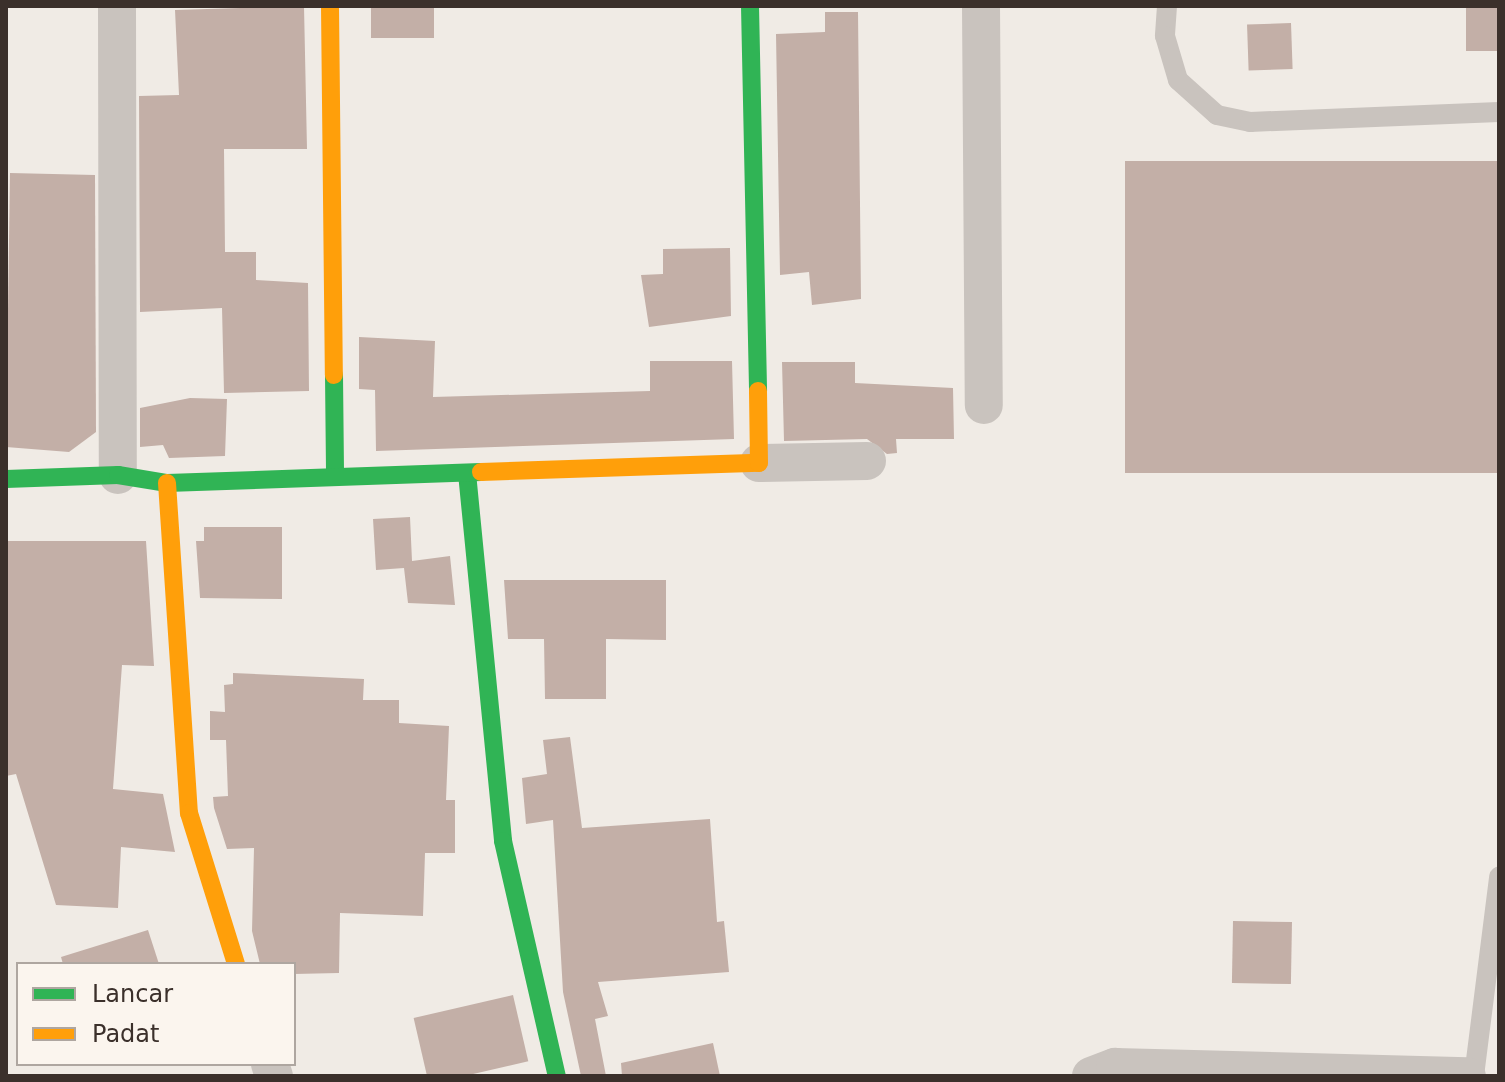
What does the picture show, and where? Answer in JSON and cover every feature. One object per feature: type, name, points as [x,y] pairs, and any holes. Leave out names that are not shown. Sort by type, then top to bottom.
[{"type":"street","points":[[117,6],[118,475]]},
{"type":"street","points":[[330,6],[335,477]]},
{"type":"street","points":[[750,6],[759,463]]},
{"type":"street","points":[[981,6],[984,405]]},
{"type":"street","points":[[6,479],[118,475],[167,483],[867,461]]},
{"type":"street","points":[[467,473],[503,841],[557,1076]]},
{"type":"street","points":[[167,483],[189,813],[235,962]]},
{"type":"street","points":[[1091,1076],[1115,1067],[1467,1076]]},
{"type":"lane","points":[[1167,6],[1165,36],[1178,80],[1217,115],[1250,122],[1499,112]]},
{"type":"lane","points":[[1474,1076],[1499,877]]},
{"type":"building","points":[[304,6],[307,149],[224,149],[225,252],[256,252],[256,280],[308,283],[309,391],[224,393],[222,308],[140,312],[139,96],[179,95],[175,10]]},
{"type":"building","points":[[371,6],[434,6],[434,38],[371,38]]},
{"type":"building","points":[[1466,6],[1499,6],[1499,51],[1466,51]]},
{"type":"building","points":[[825,12],[858,12],[861,299],[812,305],[809,272],[780,275],[776,34],[825,32]]},
{"type":"building","points":[[1291,23],[1293,69],[1249,71],[1247,25]]},
{"type":"building","points":[[1125,161],[1499,161],[1499,473],[1125,473]]},
{"type":"building","points":[[10,173],[95,175],[96,432],[69,452],[6,447]]},
{"type":"building","points":[[730,248],[731,316],[649,327],[641,275],[663,274],[663,249]]},
{"type":"building","points":[[359,337],[435,341],[433,397],[650,391],[650,361],[732,361],[734,439],[376,451],[375,390],[359,389]]},
{"type":"building","points":[[782,362],[855,362],[855,383],[953,388],[954,439],[896,439],[897,453],[887,454],[867,439],[784,441]]},
{"type":"building","points":[[190,398],[227,399],[225,456],[169,458],[163,445],[140,447],[140,408]]},
{"type":"building","points":[[410,517],[412,561],[450,556],[455,605],[408,603],[404,568],[376,570],[373,519]]},
{"type":"building","points":[[204,527],[282,527],[282,599],[200,598],[196,541],[204,541]]},
{"type":"building","points":[[6,541],[146,541],[154,666],[122,665],[113,789],[163,794],[175,852],[121,847],[118,908],[56,905],[16,774],[6,776]]},
{"type":"building","points":[[504,580],[666,580],[666,640],[606,639],[606,699],[545,699],[544,639],[508,639]]},
{"type":"building","points":[[233,673],[364,679],[363,700],[399,700],[399,723],[449,726],[446,800],[455,800],[455,853],[425,853],[423,916],[340,913],[339,973],[296,974],[296,962],[260,962],[252,931],[254,848],[227,849],[214,808],[213,797],[228,796],[226,740],[210,740],[210,711],[225,712],[224,685],[233,684]]},
{"type":"building","points":[[570,737],[582,828],[710,819],[717,922],[724,921],[729,972],[598,982],[608,1016],[595,1019],[606,1076],[581,1076],[563,992],[553,820],[526,824],[522,778],[547,774],[543,740]]},
{"type":"building","points":[[1233,921],[1292,922],[1291,984],[1232,983]]},
{"type":"building","points":[[148,930],[158,962],[62,962],[61,957]]},
{"type":"building","points":[[513,995],[528,1061],[464,1076],[427,1076],[414,1018]]},
{"type":"building","points":[[713,1043],[720,1076],[622,1076],[621,1063]]},
{"type":"traffic: fast","points":[[750,6],[758,391]]},
{"type":"traffic: fast","points":[[334,375],[335,477]]},
{"type":"traffic: fast","points":[[6,479],[118,475],[167,483],[481,472]]},
{"type":"traffic: fast","points":[[467,473],[503,841],[557,1076]]},
{"type":"traffic: slow","points":[[330,6],[334,375]]},
{"type":"traffic: slow","points":[[481,472],[759,463],[758,391]]},
{"type":"traffic: slow","points":[[167,483],[189,813],[235,962]]}]
